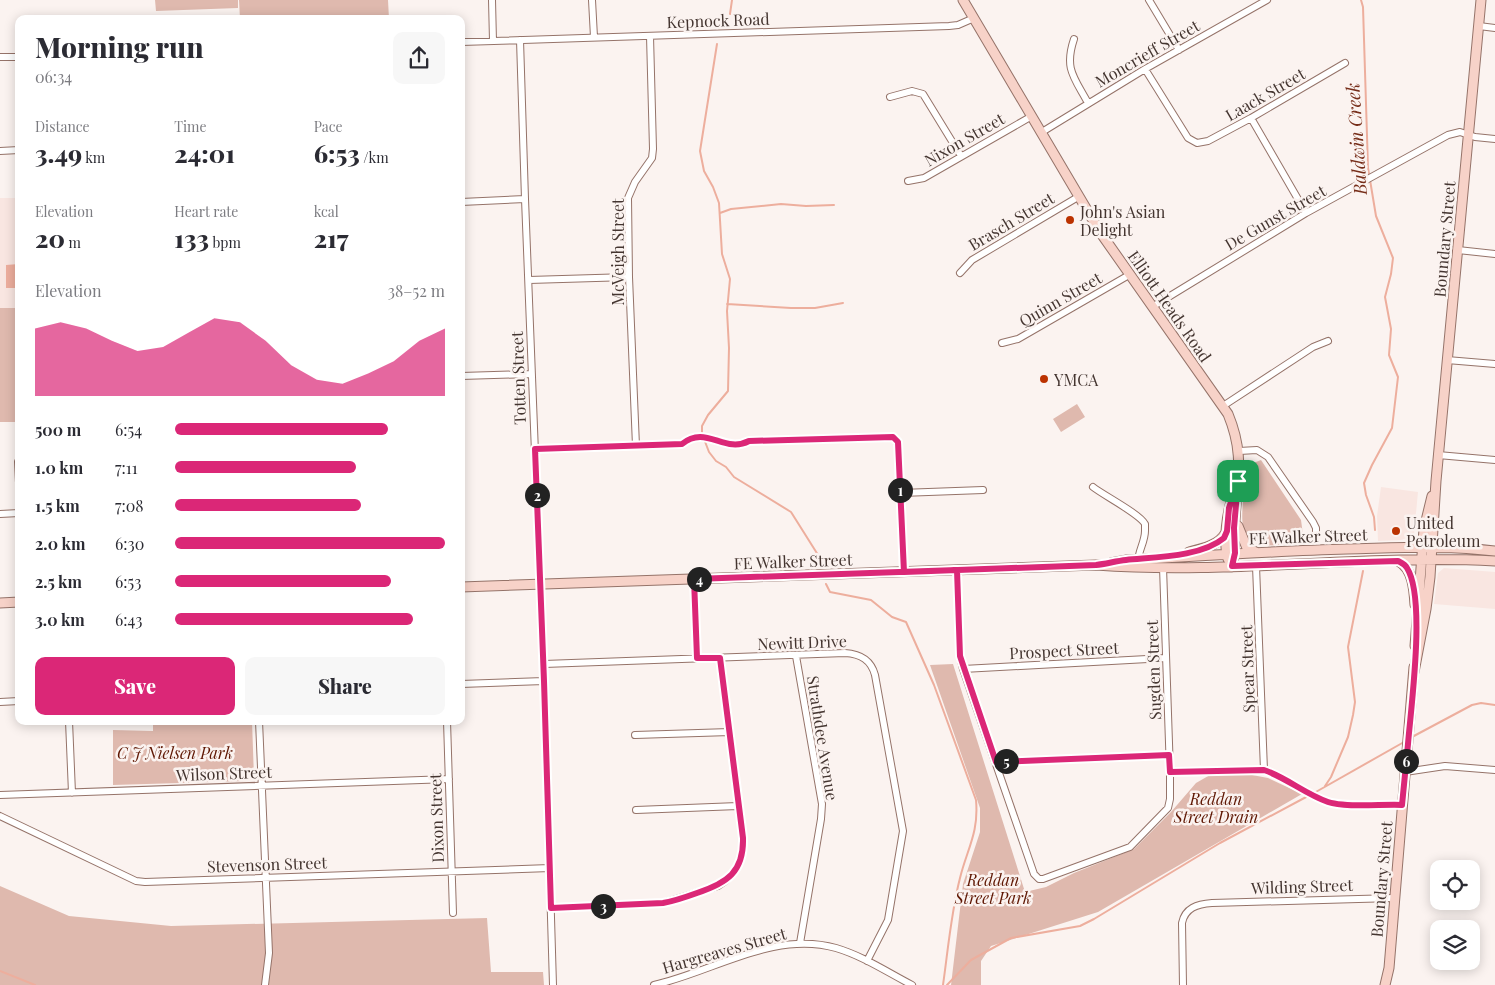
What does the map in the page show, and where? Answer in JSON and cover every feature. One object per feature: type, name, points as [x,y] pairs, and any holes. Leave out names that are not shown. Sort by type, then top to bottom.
[{"type":"street","points":[[492,0],[493,41]]},
{"type":"street","points":[[592,0],[594,37]]},
{"type":"street","name":"Elliott Heads Road","points":[[963,0],[1100,232],[1224,406],[1235,431],[1239,451],[1231,554]]},
{"type":"street","points":[[1148,0],[1179,50]]},
{"type":"street","name":"Moncrieff Street","points":[[1042,132],[1145,69],[1267,0]]},
{"type":"street","name":"Boundary Street","points":[[1414,672],[1426,609],[1427,547],[1436,481],[1481,0]]},
{"type":"street","name":"Kepnock Road","points":[[465,42],[949,26],[958,25],[974,18]]},
{"type":"street","points":[[1479,26],[1495,28]]},
{"type":"street","name":"McVeigh Street","points":[[636,446],[629,277],[628,198],[635,182],[651,160],[653,150],[650,36]]},
{"type":"street","points":[[1074,39],[1068,62],[1088,103]]},
{"type":"street","name":"Totten Street","points":[[520,40],[544,664],[552,985]]},
{"type":"street","points":[[0,57],[15,57]]},
{"type":"street","name":"Laack Street","points":[[1145,69],[1188,138],[1197,143],[1208,141],[1251,118],[1345,63]]},
{"type":"street","points":[[890,97],[912,91],[923,94],[961,156]]},
{"type":"street","name":"Nixon Street","points":[[908,182],[924,178],[1032,116]]},
{"type":"street","points":[[1251,118],[1306,213]]},
{"type":"street","name":"De Gunst Street","points":[[1152,306],[1306,213],[1452,133],[1460,132],[1475,138],[1495,139]]},
{"type":"street","points":[[0,151],[15,150]]},
{"type":"street","name":"Brasch Street","points":[[960,273],[972,260],[1078,197]]},
{"type":"street","points":[[465,202],[525,199]]},
{"type":"street","points":[[1458,250],[1495,254]]},
{"type":"street","name":"Quinn Street","points":[[1002,343],[1018,339],[1129,275]]},
{"type":"street","points":[[529,280],[629,277]]},
{"type":"street","points":[[1224,406],[1313,347],[1328,342]]},
{"type":"street","points":[[1447,360],[1495,364]]},
{"type":"street","points":[[465,376],[532,374]]},
{"type":"street","points":[[535,449],[682,444],[694,436],[712,438],[727,444],[740,445],[749,441],[890,436],[896,438],[898,442],[904,572]]},
{"type":"street","points":[[1239,451],[1257,450],[1268,457],[1313,522],[1316,534]]},
{"type":"street","points":[[1438,455],[1495,460]]},
{"type":"street","name":"Elliott Heads Road","points":[[1232,566],[1227,531],[1229,508],[1238,481]]},
{"type":"street","points":[[1093,487],[1104,496],[1139,517],[1145,524],[1146,534],[1138,563]]},
{"type":"street","points":[[900,493],[983,490]]},
{"type":"street","points":[[1235,511],[1244,544],[1256,552]]},
{"type":"street","points":[[0,514],[15,513]]},
{"type":"street","points":[[1154,558],[1206,547],[1221,540],[1227,531]]},
{"type":"street","name":"FE Walker Street","points":[[1138,563],[1154,558],[1256,552],[1427,547],[1495,551]]},
{"type":"street","name":"FE Walker Street","points":[[465,587],[1138,563],[1163,567],[1256,566],[1458,559],[1495,561]]},
{"type":"street","name":"Boundary Street","points":[[1386,984],[1389,968],[1417,625],[1427,560]]},
{"type":"street","points":[[1398,561],[1406,566],[1410,575],[1417,625]]},
{"type":"street","name":"Spear Street","points":[[1256,566],[1264,770]]},
{"type":"street","name":"Sugden Street","points":[[996,762],[1034,874],[1043,880],[1126,849],[1134,844],[1168,808],[1170,772],[1163,567]]},
{"type":"street","points":[[957,570],[960,656],[996,762],[1169,755]]},
{"type":"street","points":[[694,579],[697,658]]},
{"type":"street","points":[[0,603],[15,602]]},
{"type":"street","name":"Newitt Drive","points":[[544,664],[853,654],[865,658],[870,663],[875,675],[903,831],[888,920],[867,961]]},
{"type":"street","name":"Strathdee Avenue","points":[[796,656],[822,804],[800,943]]},
{"type":"street","points":[[551,908],[663,903],[718,886],[731,876],[741,858],[743,838],[720,658]]},
{"type":"street","name":"Prospect Street","points":[[963,669],[1166,658]]},
{"type":"street","points":[[465,684],[544,681]]},
{"type":"street","points":[[0,702],[15,701]]},
{"type":"street","points":[[69,725],[72,793]]},
{"type":"street","points":[[259,725],[269,952],[265,985]]},
{"type":"street","name":"Dixon Street","points":[[447,725],[453,913]]},
{"type":"street","points":[[635,735],[730,732]]},
{"type":"street","points":[[1405,772],[1445,766],[1495,770]]},
{"type":"street","points":[[1170,772],[1264,770],[1278,775],[1308,792],[1335,804],[1402,805]]},
{"type":"street","name":"Wilson Street","points":[[0,795],[448,779]]},
{"type":"street","points":[[636,810],[738,806]]},
{"type":"street","name":"Stevenson Street","points":[[0,816],[141,882],[550,868]]},
{"type":"street","name":"Wilding Street","points":[[1183,985],[1181,929],[1184,914],[1192,907],[1212,903],[1394,898]]},
{"type":"street","name":"Hargreaves Street","points":[[654,985],[774,946],[800,943],[835,947],[867,961],[912,985]]},
{"type":"shaded area","points":[[0,198],[15,198],[15,308],[0,308]]},
{"type":"shaded area","points":[[15,264],[15,288],[6,288],[6,265]]},
{"type":"shaded area","points":[[1381,487],[1418,492],[1414,534],[1401,540],[1378,541],[1377,516]]},
{"type":"shaded area","points":[[1444,568],[1495,572],[1495,609],[1434,604],[1438,573]]},
{"type":"green space","points":[[155,0],[238,0],[238,8],[156,11]]},
{"type":"green space","points":[[239,0],[388,0],[389,15],[240,15]]},
{"type":"green space","points":[[0,308],[15,308],[15,422],[0,422]]},
{"type":"green space","points":[[1077,404],[1085,417],[1061,432],[1053,419]]},
{"type":"green space","points":[[1261,460],[1301,520],[1304,542],[1258,545],[1249,540],[1242,521],[1244,496],[1251,464]]},
{"type":"green space","points":[[953,664],[1025,892],[1046,887],[1074,873],[1134,849],[1171,812],[1196,783],[1210,775],[1252,775],[1268,778],[1302,794],[1098,912],[991,946],[981,961],[981,985],[951,985],[963,884],[980,832],[980,808],[930,665]]},
{"type":"green space","name":"C J Nielsen Park","points":[[153,725],[252,725],[254,778],[247,781],[113,785],[113,730],[153,731]]},
{"type":"green space","points":[[0,886],[69,916],[171,926],[487,918],[491,972],[543,972],[544,985],[0,985]]},
{"type":"waterway","points":[[730,14],[732,0]]},
{"type":"waterway","name":"Baldwin Creek","points":[[1361,0],[1363,7],[1368,168],[1376,216],[1393,258],[1385,297],[1391,329],[1389,355],[1398,377],[1392,428],[1364,483],[1374,517],[1375,530]]},
{"type":"waterway","points":[[702,434],[702,426],[708,415],[728,391],[729,348],[727,311],[730,279],[722,254],[719,203],[704,171],[700,151],[717,44]]},
{"type":"waterway","points":[[720,213],[731,209],[781,204],[806,206],[834,205]]},
{"type":"waterway","points":[[727,304],[815,308],[843,303]]},
{"type":"waterway","points":[[704,439],[709,452],[716,461],[726,467],[734,477],[791,512],[825,566]]},
{"type":"waterway","name":"Baldwin Creek","points":[[1325,786],[1331,777],[1348,737],[1353,715],[1355,702],[1348,647],[1363,571]]},
{"type":"waterway","points":[[826,584],[830,592],[871,600],[892,617],[906,622],[934,685],[976,800],[976,822],[957,891],[943,985]]},
{"type":"waterway","points":[[1412,737],[1472,705],[1481,703],[1495,705]]},
{"type":"waterway","points":[[1314,793],[1404,742]]},
{"type":"waterway","points":[[947,985],[971,960],[1011,938],[1080,926],[1220,843],[1308,796]]},
{"type":"waterway","points":[[0,971],[35,985]]},
{"type":"place","name":"John's Asian Delight","points":[[1070,220]]},
{"type":"place","name":"YMCA","points":[[1044,379]]},
{"type":"place","name":"United Petroleum","points":[[1396,531]]},
{"type":"route","points":[[1238,481],[1229,508],[1227,531],[1224,538],[1199,549],[1154,558],[1096,565],[904,572],[898,440],[896,438],[890,436],[749,441],[740,445],[727,444],[712,438],[694,436],[688,438],[682,444],[535,449],[551,908],[673,901],[718,886],[725,882],[739,865],[743,852],[743,838],[720,658],[697,658],[694,579],[904,572],[957,570],[960,656],[996,762],[1169,755],[1170,772],[1264,770],[1278,775],[1335,804],[1402,805],[1417,625],[1414,596],[1410,575],[1406,566],[1398,561],[1232,566],[1235,553],[1234,528],[1238,481]]},
{"type":"park label","name":"Reddan Street Drain","points":[[1216,807]]},
{"type":"park label","name":"Reddan Street Park","points":[[993,888]]}]
